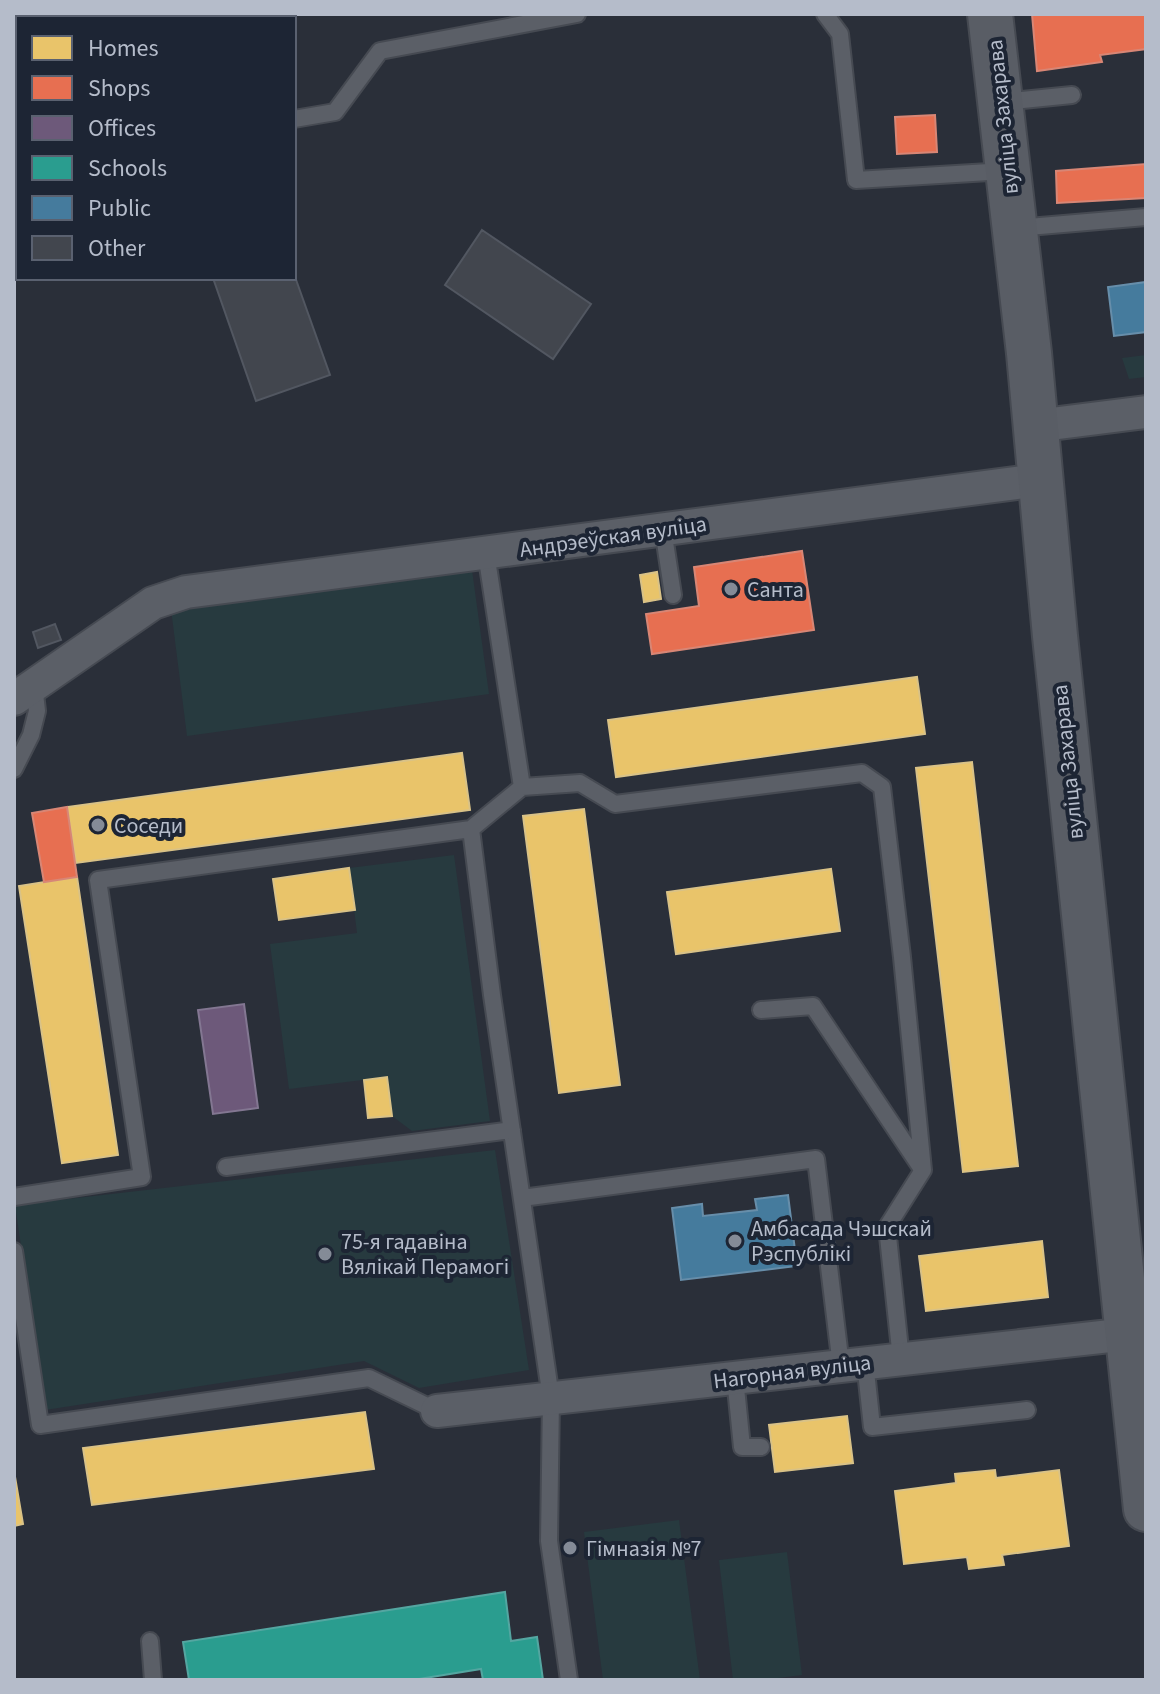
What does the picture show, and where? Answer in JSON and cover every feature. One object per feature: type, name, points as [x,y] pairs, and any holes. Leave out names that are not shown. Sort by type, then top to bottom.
[{"type":"main road","name":"вуліца Захарава","points":[[990,14],[1029,353],[1039,480],[1137,1333],[1146,1509]]},
{"type":"street","points":[[1035,426],[1146,412]]},
{"type":"street","name":"Андрэеўская вуліца","points":[[24,692],[153,603],[186,592],[1039,480]]},
{"type":"street","name":"Нагорная вуліца","points":[[437,1411],[1137,1333]]},
{"type":"lane","points":[[296,119],[335,112],[380,51],[577,14]]},
{"type":"lane","points":[[825,14],[840,34],[856,180],[1008,171]]},
{"type":"lane","points":[[1000,102],[1072,95]]},
{"type":"lane","points":[[1014,228],[1146,217]]},
{"type":"lane","points":[[663,529],[673,595]]},
{"type":"lane","points":[[486,553],[522,787]]},
{"type":"lane","points":[[14,769],[31,735],[37,711],[24,692]]},
{"type":"lane","points":[[14,1197],[142,1177],[98,880],[471,829],[522,787],[580,783],[615,804],[862,773],[882,787],[923,1170],[887,1227],[901,1359]]},
{"type":"lane","points":[[471,829],[551,1398],[549,1541],[569,1680]]},
{"type":"lane","points":[[761,1010],[813,1006],[923,1170]]},
{"type":"lane","points":[[226,1167],[512,1130]]},
{"type":"lane","points":[[522,1198],[816,1159],[853,1364],[872,1427],[1027,1410]]},
{"type":"lane","points":[[14,1251],[40,1425],[369,1378],[437,1411]]},
{"type":"lane","points":[[735,1378],[742,1447],[761,1447]]},
{"type":"lane","points":[[150,1641],[153,1680]]},
{"type":"green space","points":[[1146,355],[1146,377],[1129,379],[1122,358]]},
{"type":"green space","points":[[472,570],[489,694],[187,736],[171,609]]},
{"type":"green space","points":[[454,855],[490,1121],[412,1131],[392,1116],[387,1077],[289,1089],[270,944],[357,933],[349,868]]},
{"type":"green space","points":[[495,1150],[529,1370],[419,1388],[364,1361],[45,1410],[15,1205]]},
{"type":"green space","points":[[679,1520],[700,1680],[603,1680],[584,1532]]},
{"type":"green space","points":[[787,1552],[802,1675],[733,1680],[719,1560]]},
{"type":"building: Homes","points":[[657,572],[661,599],[644,602],[640,575]]},
{"type":"building: Homes","points":[[917,677],[925,734],[616,777],[608,720]]},
{"type":"building: Homes","points":[[462,753],[470,810],[76,863],[67,807]]},
{"type":"building: Homes","points":[[972,762],[1018,1166],[963,1172],[916,768]]},
{"type":"building: Homes","points":[[584,809],[620,1085],[559,1093],[523,816]]},
{"type":"building: Homes","points":[[349,868],[355,910],[279,920],[273,879]]},
{"type":"building: Homes","points":[[831,869],[840,931],[676,954],[667,892]]},
{"type":"building: Homes","points":[[77,877],[118,1155],[62,1163],[19,886]]},
{"type":"building: Homes","points":[[387,1077],[392,1116],[368,1118],[364,1080]]},
{"type":"building: Homes","points":[[1042,1241],[1048,1297],[926,1311],[919,1256]]},
{"type":"building: Homes","points":[[365,1412],[374,1469],[92,1505],[83,1448]]},
{"type":"building: Homes","points":[[847,1416],[853,1463],[775,1472],[769,1425]]},
{"type":"building: Homes","points":[[995,1470],[996,1478],[1059,1470],[1069,1546],[1002,1555],[1004,1565],[969,1569],[967,1557],[904,1564],[895,1491],[956,1483],[955,1474]]},
{"type":"building: Homes","points":[[14,1471],[23,1524],[14,1526]]},
{"type":"building: Shops","points":[[1032,14],[1146,14],[1146,49],[1100,55],[1102,62],[1037,71]]},
{"type":"building: Shops","points":[[935,115],[937,152],[897,154],[895,117]]},
{"type":"building: Shops","points":[[1146,164],[1146,198],[1057,203],[1056,171]]},
{"type":"building: Shops","points":[[802,551],[814,630],[652,654],[646,614],[699,606],[694,567]]},
{"type":"building: Shops","points":[[67,807],[77,877],[44,882],[32,813]]},
{"type":"building: Offices","points":[[244,1004],[258,1108],[213,1114],[198,1010]]},
{"type":"building: Schools","points":[[505,1592],[511,1641],[537,1637],[543,1680],[483,1680],[481,1669],[413,1680],[189,1680],[183,1642]]},
{"type":"building: Public","points":[[1146,282],[1146,332],[1114,336],[1108,287]]},
{"type":"building: Public","name":"Амбасада Чэшскай Рэспублікі","points":[[788,1195],[797,1266],[681,1280],[672,1208],[702,1204],[703,1216],[757,1210],[755,1199]]},
{"type":"building: Other","points":[[482,230],[591,304],[553,359],[445,285]]},
{"type":"building: Other","points":[[214,280],[296,280],[330,375],[256,401]]},
{"type":"building: Other","points":[[55,624],[61,640],[38,648],[33,632]]},
{"type":"place","name":"Санта","points":[[731,589]]},
{"type":"place","name":"Соседи","points":[[98,825]]},
{"type":"place","name":"Амбасада Чэшскай Рэспублікі","points":[[735,1241]]},
{"type":"place","name":"75-я гадавіна Вялікай Перамогі","points":[[325,1254]]},
{"type":"place","name":"Гімназія №7","points":[[570,1548]]}]
